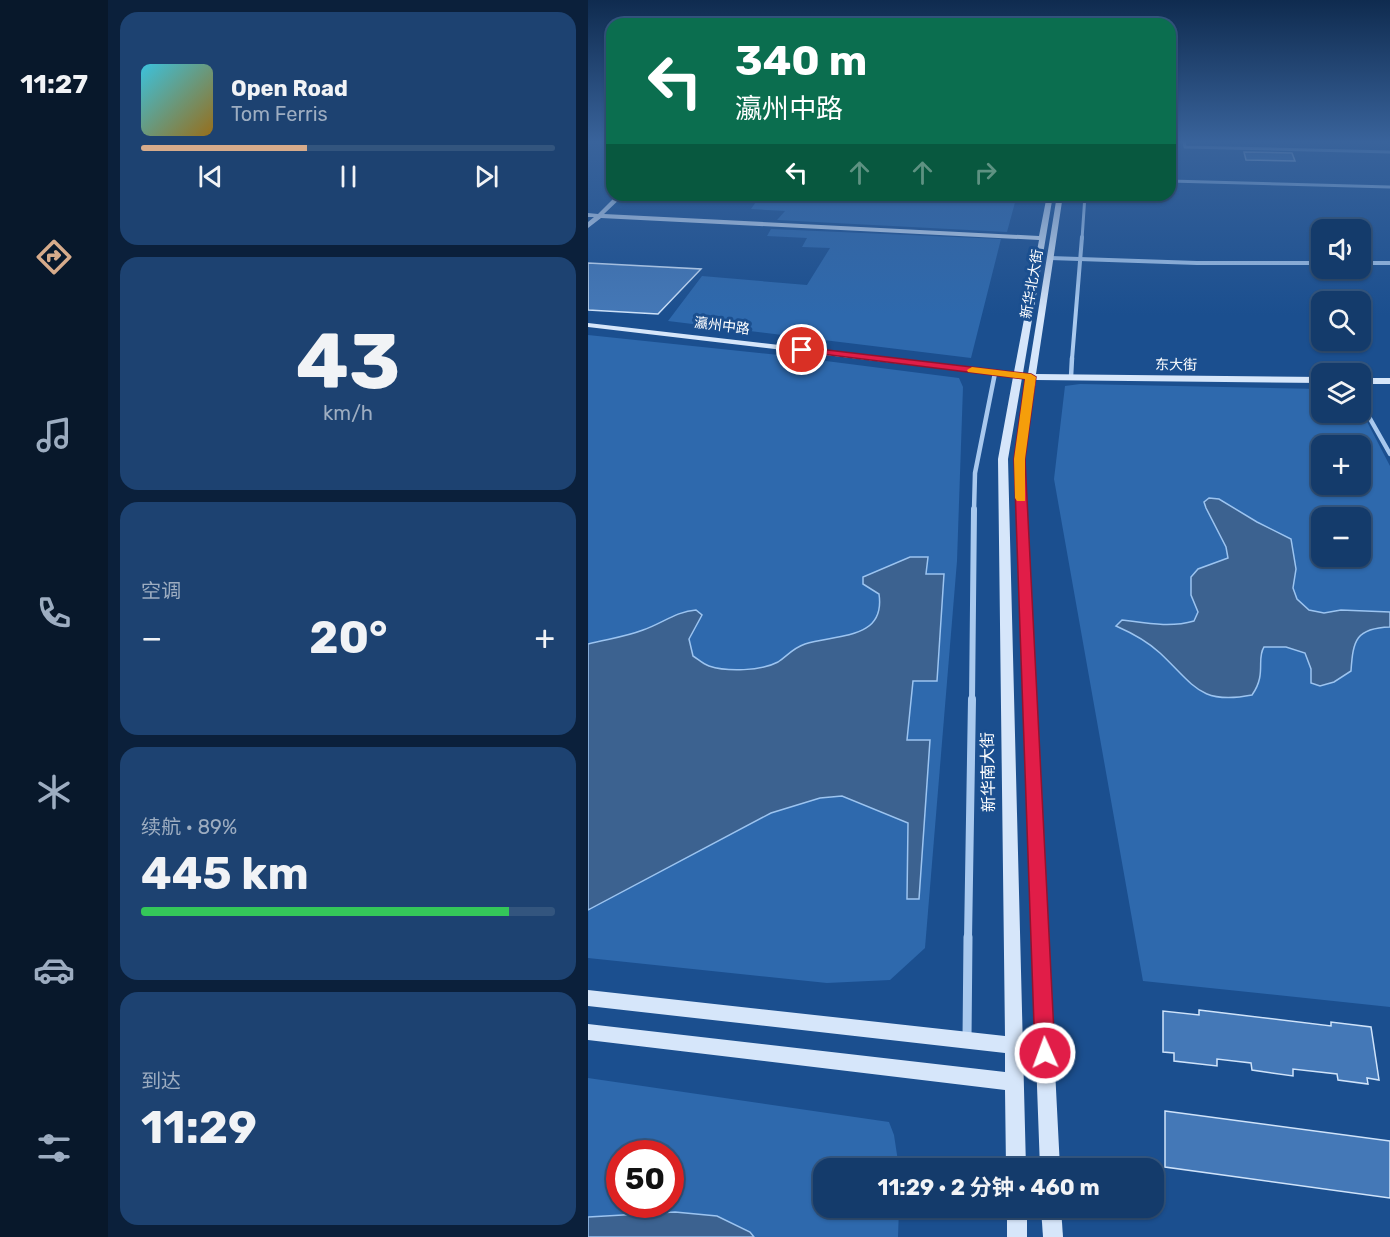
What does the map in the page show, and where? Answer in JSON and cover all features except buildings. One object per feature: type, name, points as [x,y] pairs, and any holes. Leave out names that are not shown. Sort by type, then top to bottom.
[{"type":"main road","points":[[588,226],[615,201]]},
{"type":"main road","name":"新华北大街","points":[[1023,376],[1049,201]]},
{"type":"main road","name":"新华北大街","points":[[1023,376],[1050,258],[1059,201]]},
{"type":"main road","points":[[588,215],[1042,238]]},
{"type":"main road","name":"瀛州中路","points":[[588,325],[1023,376]]},
{"type":"main road","points":[[1023,376],[1019,459],[1050,1158]]},
{"type":"main road","name":"东大街","points":[[1023,376],[1311,380]]},
{"type":"main road","name":"新华南大街","points":[[1016,1158],[1003,459],[1023,376]]},
{"type":"main road","points":[[1371,381],[1390,381]]},
{"type":"main road","points":[[588,998],[1014,1046]]},
{"type":"main road","points":[[588,1032],[1014,1082]]},
{"type":"main road","points":[[1017,1218],[1017,1237]]},
{"type":"main road","points":[[1052,1218],[1053,1237]]},
{"type":"street","points":[[1071,377],[1085,201]]},
{"type":"street","points":[[1050,258],[1197,263],[1311,263]]},
{"type":"street","points":[[1371,263],[1390,263]]},
{"type":"street","points":[[968,1041],[975,473],[995,373]]},
{"type":"street","points":[[1371,420],[1390,454]]},
{"type":"shaded area","points":[[757,201],[1015,201],[1007,232],[777,220],[785,211],[751,209]]},
{"type":"shaded area","points":[[771,229],[1001,239],[971,358],[668,321],[702,276],[807,285],[830,248],[802,247],[807,238],[767,236]]},
{"type":"shaded area","points":[[588,335],[779,355],[959,378],[963,387],[957,561],[925,948],[890,980],[827,983],[588,958]]},
{"type":"shaded area","points":[[1080,384],[1311,389],[1311,423],[1368,423],[1390,466],[1390,1007],[1143,981],[1054,479],[1065,386]]},
{"type":"shaded area","points":[[1209,498],[1219,499],[1291,539],[1296,569],[1293,588],[1297,599],[1309,610],[1324,613],[1341,610],[1390,612],[1390,627],[1370,630],[1358,638],[1353,651],[1351,671],[1334,682],[1320,686],[1311,683],[1311,669],[1305,653],[1286,647],[1264,647],[1259,680],[1252,695],[1221,697],[1209,695],[1191,683],[1150,645],[1116,626],[1122,620],[1167,625],[1194,621],[1198,612],[1191,595],[1191,577],[1198,569],[1228,558],[1226,547],[1204,502]]},
{"type":"shaded area","points":[[910,557],[928,557],[926,574],[944,574],[937,681],[913,681],[907,740],[930,740],[919,899],[907,899],[908,823],[842,796],[820,798],[771,813],[588,910],[588,644],[636,632],[682,613],[696,610],[702,615],[689,639],[693,656],[716,668],[744,670],[771,665],[805,644],[856,633],[866,628],[874,620],[879,609],[879,594],[863,584],[863,577]]},
{"type":"shaded area","points":[[588,1078],[889,1122],[894,1135],[897,1158],[813,1158],[813,1218],[899,1218],[898,1237],[588,1237]]},
{"type":"shaded area","points":[[684,1213],[717,1216],[750,1232],[754,1237],[588,1237],[588,1217],[684,1218]]},
{"type":"slow traffic","points":[[972,370],[1031,377],[1019,459],[1021,498]]},
{"type":"route","points":[[802,350],[1031,377],[1019,459],[1045,1053]]}]
